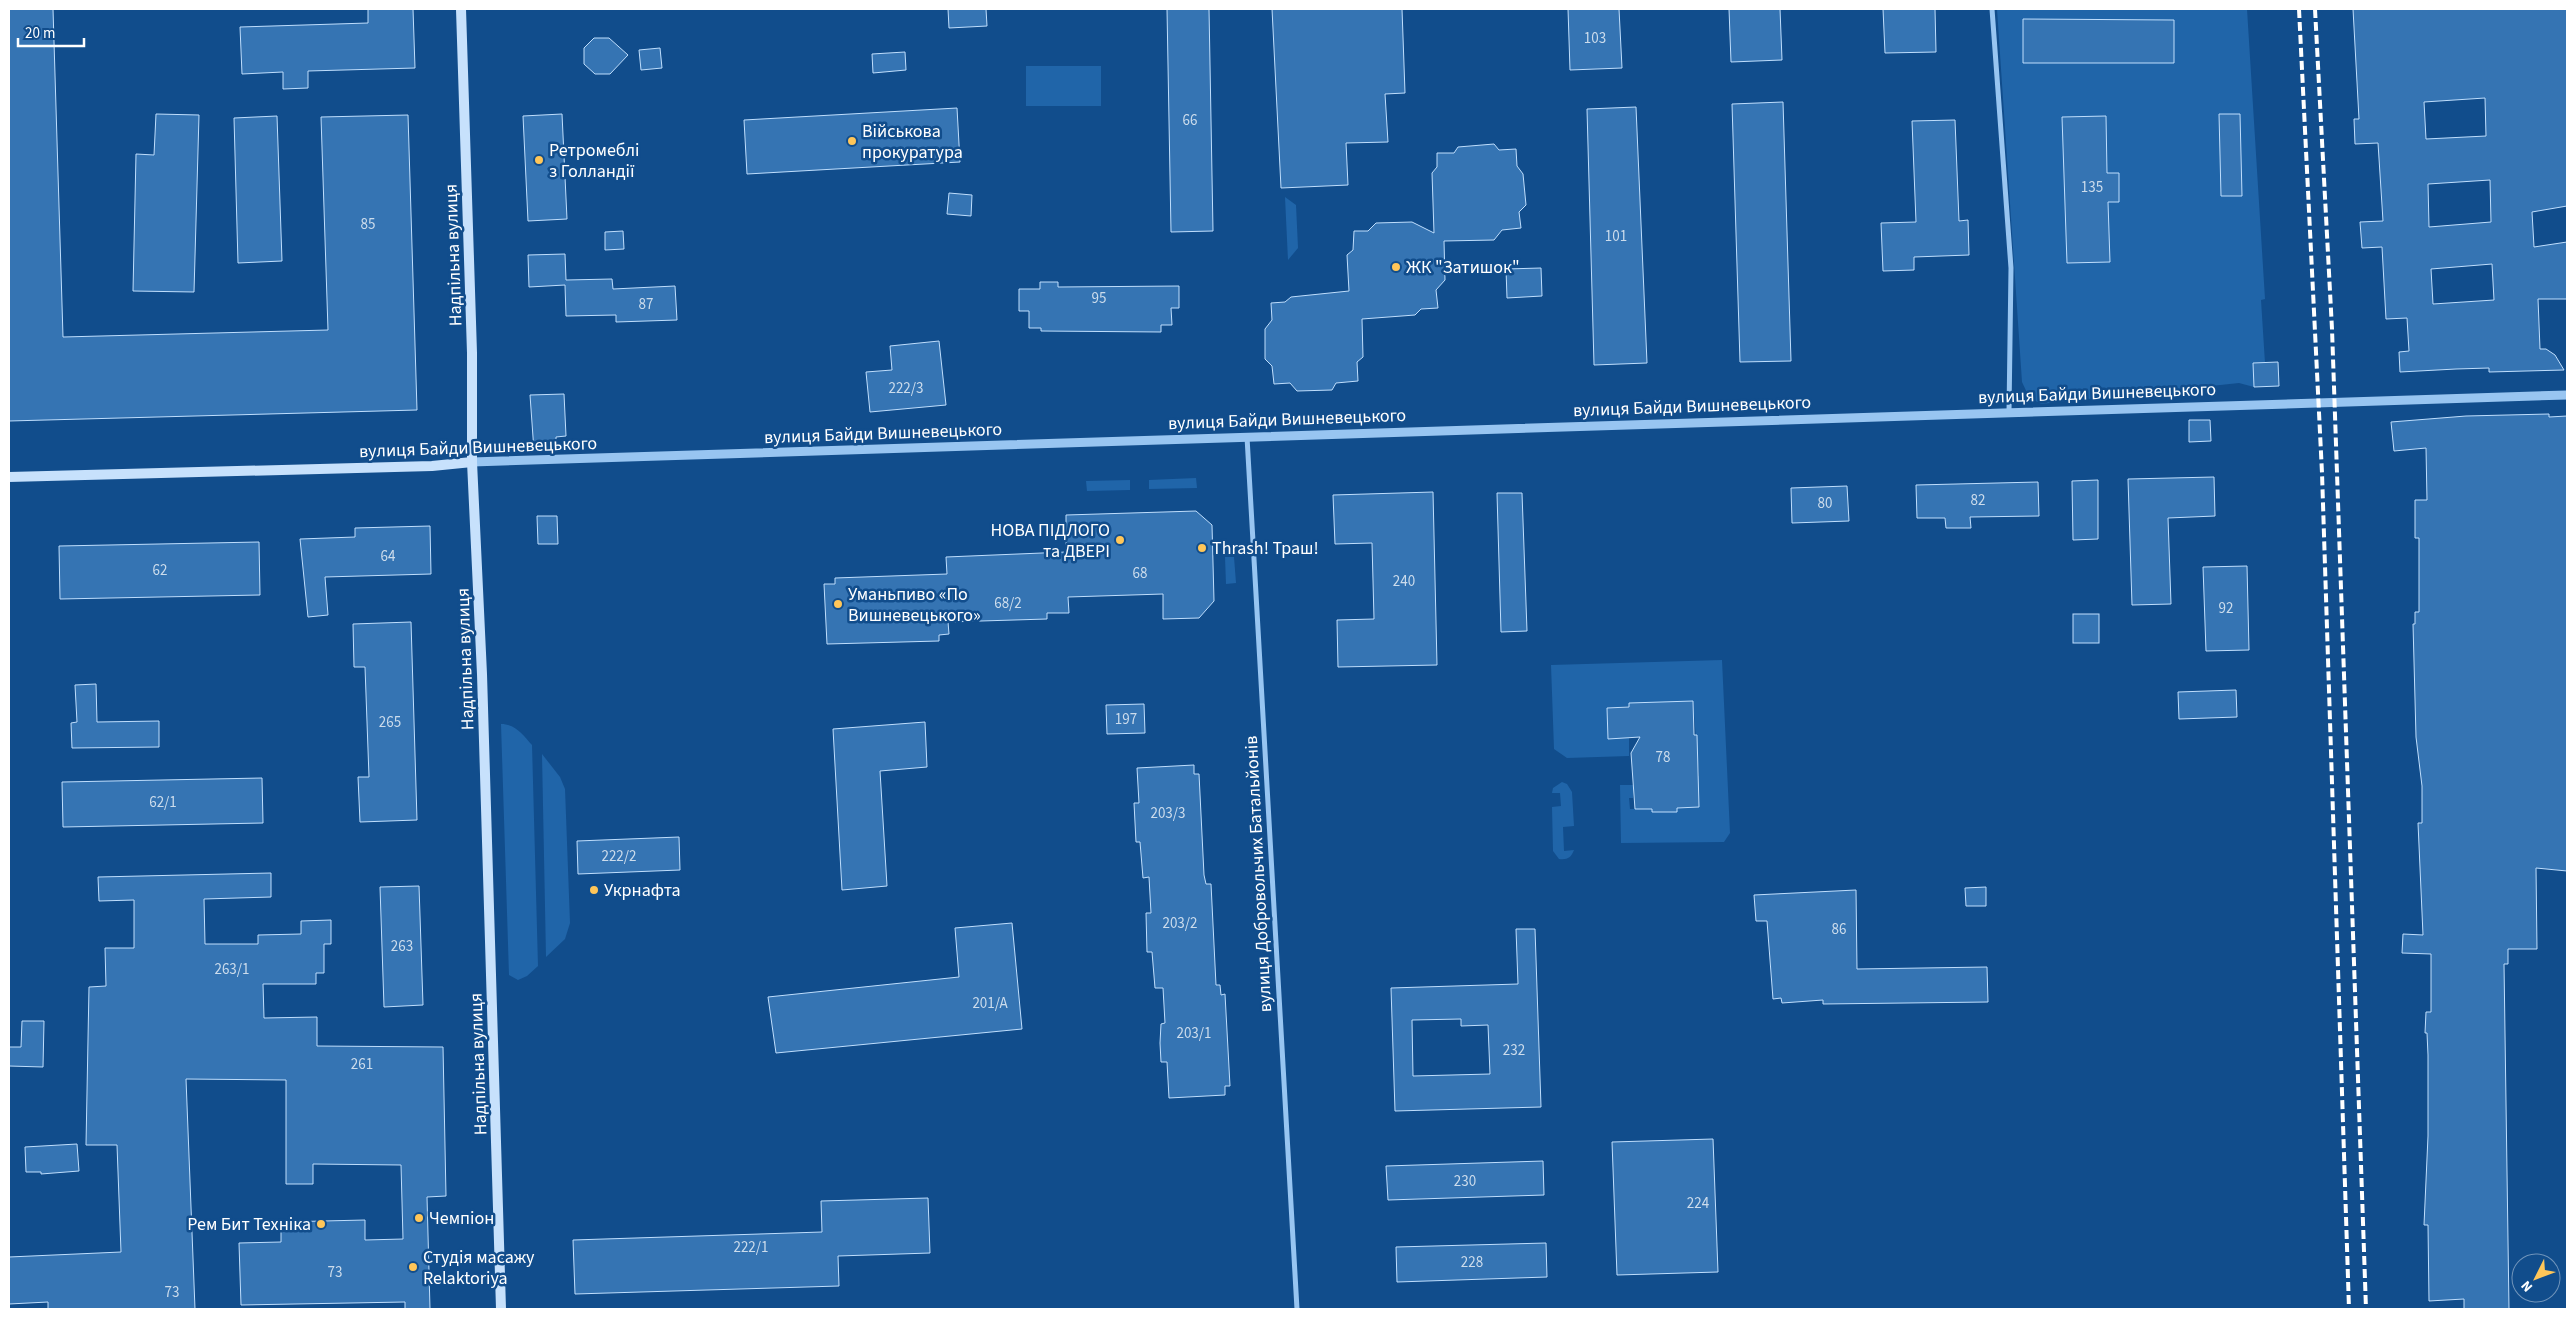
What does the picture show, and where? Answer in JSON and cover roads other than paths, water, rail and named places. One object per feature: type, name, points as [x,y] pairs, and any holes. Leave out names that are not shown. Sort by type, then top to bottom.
[{"type":"main road","name":"Надпільна вулиця","points":[[461,9],[472,353],[472,462],[482,664],[501,1309]]},
{"type":"main road","name":"вулиця Байди Вишневецького","points":[[9,477],[432,466],[472,462]]},
{"type":"street","points":[[1992,9],[2011,268],[2009,412]]},
{"type":"street","name":"вулиця Байди Вишневецького","points":[[472,462],[2567,395]]},
{"type":"street","name":"вулиця Добровольчих Батальйонів","points":[[1247,437],[1297,1309]]},
{"type":"railway","points":[[2299,9],[2322,473],[2349,1309]]},
{"type":"railway","points":[[2315,9],[2332,329],[2366,1309]]},
{"type":"place","name":"Військова прокуратура","points":[[852,141]]},
{"type":"place","name":"Ретромеблі з Голландії","points":[[539,160]]},
{"type":"place","name":"ЖК \"Затишок\"","points":[[1396,267]]},
{"type":"place","name":"НОВА ПІДЛОГО та ДВЕРІ","points":[[1120,540]]},
{"type":"place","name":"Thrash! Траш!","points":[[1202,548]]},
{"type":"place","name":"Уманьпиво «По Вишневецького»","points":[[838,604]]},
{"type":"place","name":"Укрнафта","points":[[594,890]]},
{"type":"place","name":"Чемпіон","points":[[419,1218]]},
{"type":"place","name":"Рем Бит Техніка","points":[[321,1224]]},
{"type":"place","name":"Студія масажу Relaktoriya","points":[[413,1267]]}]
